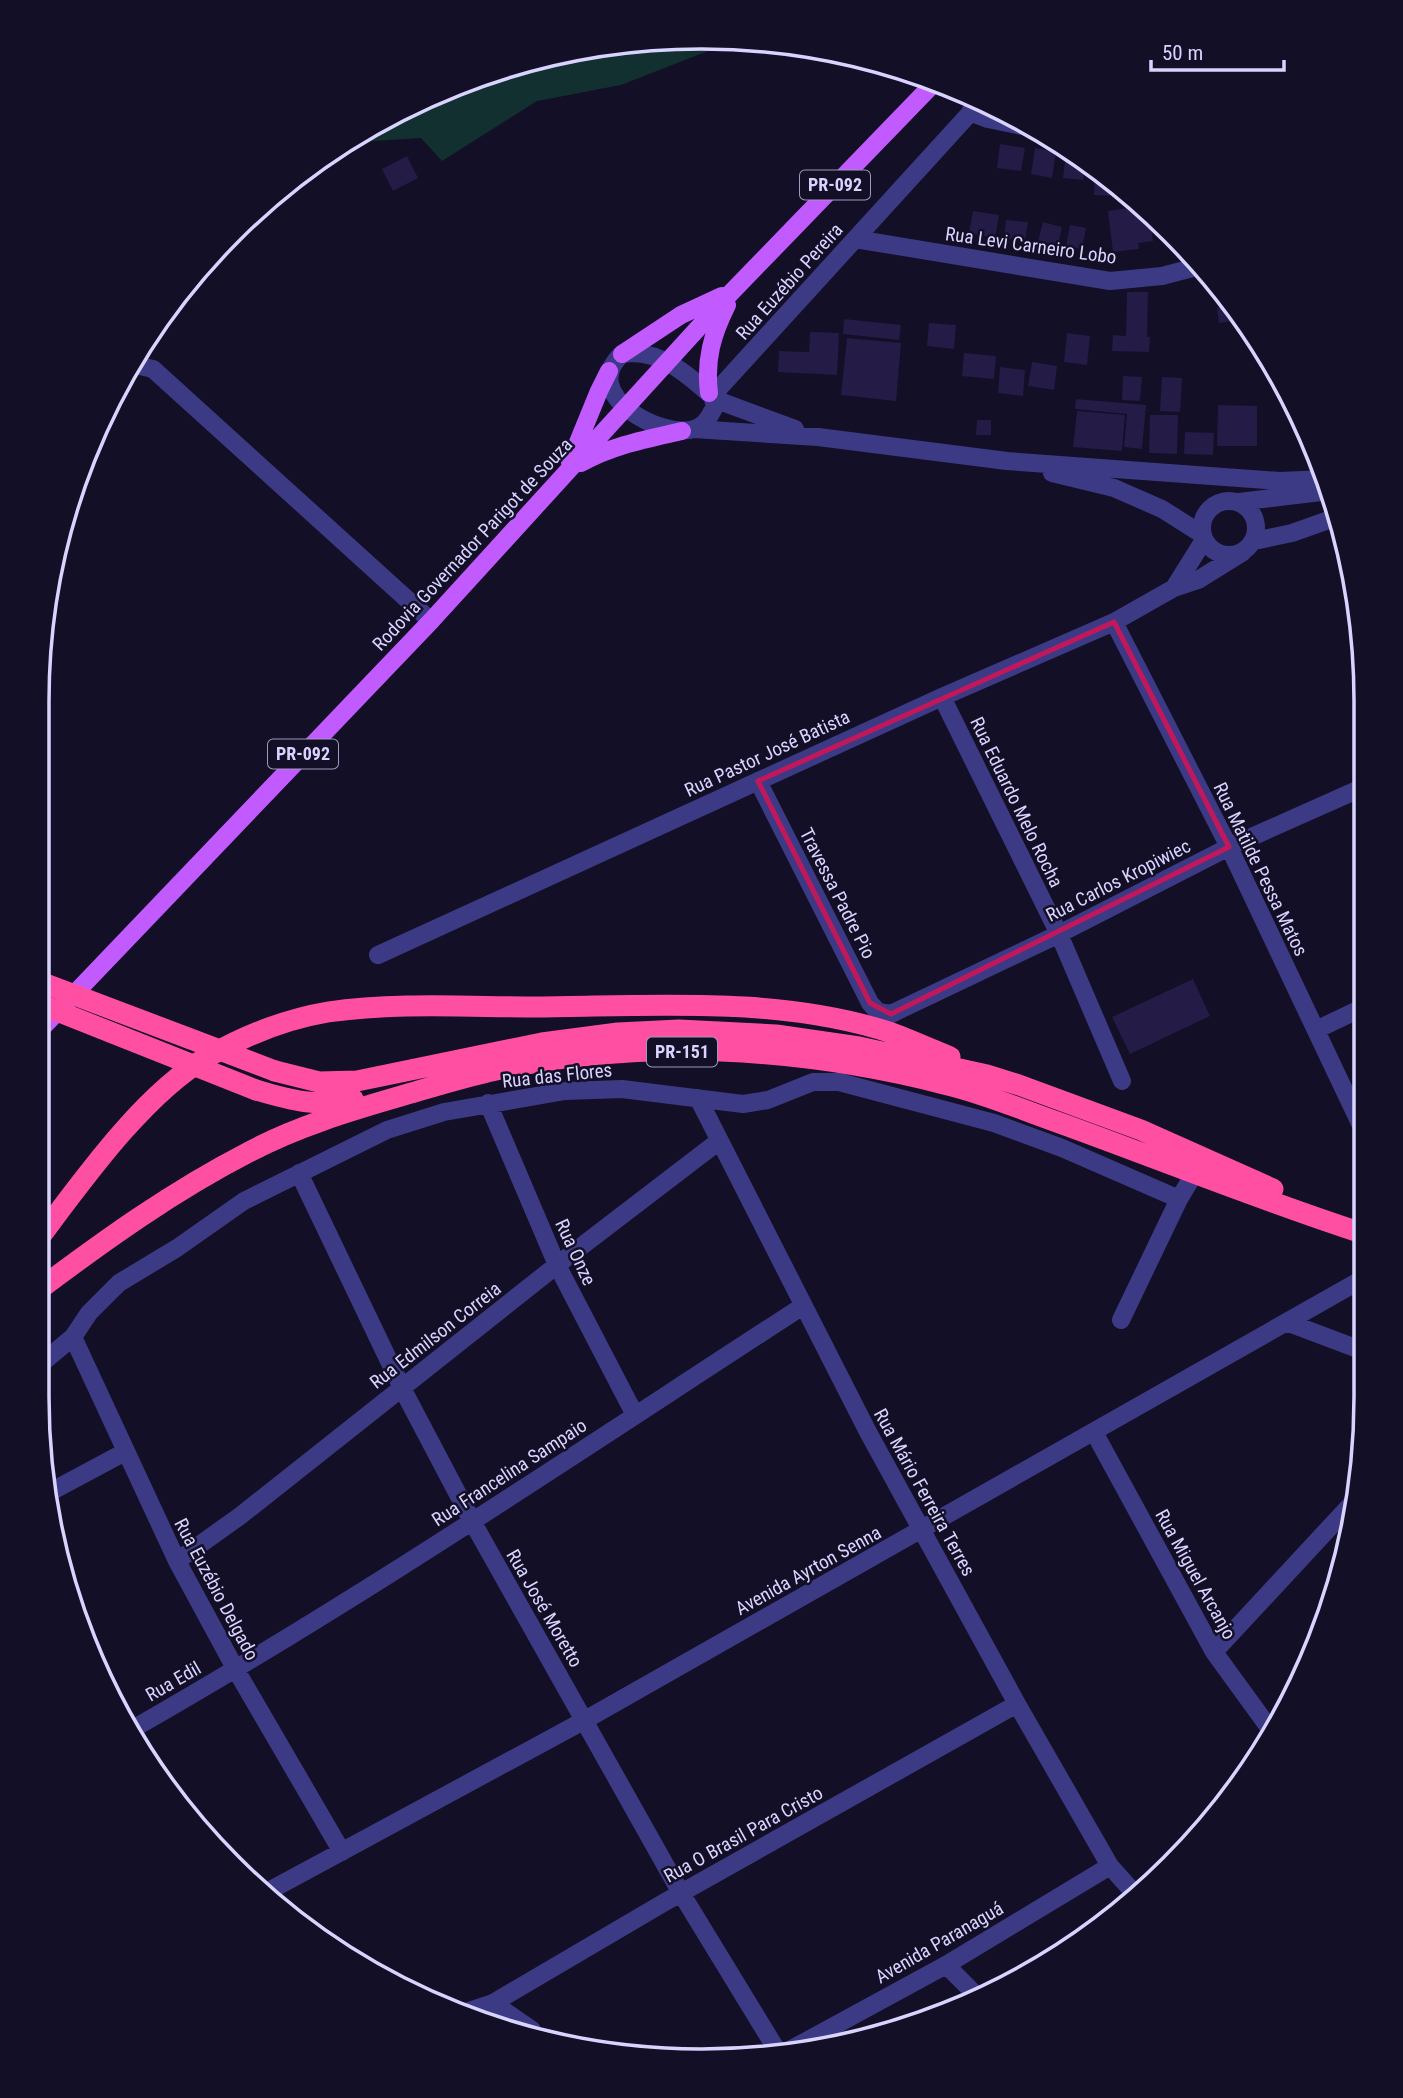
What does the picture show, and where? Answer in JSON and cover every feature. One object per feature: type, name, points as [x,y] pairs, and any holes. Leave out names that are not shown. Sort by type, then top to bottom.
[{"type":"highway","name":"PR-151","points":[[49,984],[275,1071],[319,1082],[357,1081],[541,1043],[618,1033],[679,1030],[776,1035],[845,1045],[986,1075],[1068,1101],[1141,1130],[1354,1230]]},
{"type":"highway","name":"PR-151","points":[[49,1226],[116,1139],[166,1088],[206,1058],[244,1038],[281,1024],[327,1013],[395,1007],[679,1005],[756,1008],[832,1018],[891,1033],[950,1056],[986,1075]]},
{"type":"highway","name":"PR-151","points":[[49,1008],[256,1090],[298,1102],[323,1105],[440,1077],[562,1059],[632,1053],[713,1051],[820,1060],[946,1084],[1354,1231]]},
{"type":"highway","name":"PR-151","points":[[49,1282],[114,1233],[194,1181],[252,1150],[310,1125],[368,1105],[498,1070]]},
{"type":"main road","name":"Rodovia Governador Parigot de Souza","points":[[49,1021],[431,621],[735,289],[927,90]]},
{"type":"main road","points":[[622,354],[681,315],[735,289]]},
{"type":"main road","points":[[712,396],[707,368],[712,341],[735,289]]},
{"type":"main road","points":[[566,472],[609,371]]},
{"type":"main road","points":[[566,472],[601,452],[627,443],[688,430]]},
{"type":"street","name":"Rua Euzébio Pereira","points":[[688,430],[703,424],[715,406],[712,396],[973,109]]},
{"type":"street","points":[[980,112],[988,119],[1001,122]]},
{"type":"street","name":"Rua Levi Carneiro Lobo","points":[[855,239],[1110,281],[1162,276],[1190,269]]},
{"type":"street","points":[[818,437],[712,396],[668,362],[650,354],[622,354],[614,361],[609,371],[611,392],[626,407],[658,424],[688,430],[818,437],[1007,461],[1224,478],[1314,479]]},
{"type":"street","points":[[142,366],[153,369],[431,621]]},
{"type":"street","points":[[1007,461],[1114,488],[1162,509],[1203,537],[1211,549],[1221,554],[1232,555],[1328,520]]},
{"type":"street","points":[[1224,478],[1231,502],[1251,511],[1257,526],[1249,547]]},
{"type":"street","points":[[1203,537],[1202,524],[1213,506],[1319,492]]},
{"type":"street","name":"Rua Pastor José Batista","points":[[1174,588],[1203,537]]},
{"type":"street","name":"Rua Pastor José Batista","points":[[377,955],[942,697],[1114,622],[1174,588],[1198,580],[1249,547]]},
{"type":"street","name":"Rua Matilde Pessa Matos","points":[[1114,622],[1229,847],[1354,1111]]},
{"type":"street","name":"Rua Eduardo Melo Rocha","points":[[942,697],[1059,934],[1122,1081]]},
{"type":"street","name":"Travessa Padre Pio","points":[[758,781],[870,1003],[878,1012],[891,1014]]},
{"type":"street","name":"Rua Carlos Kropiwiec","points":[[891,1014],[1059,934],[1229,847],[1354,791]]},
{"type":"street","points":[[1316,1030],[1354,1012]]},
{"type":"street","name":"Rua das Flores","points":[[49,1357],[73,1337],[89,1312],[119,1283],[177,1248],[244,1201],[387,1130],[444,1112],[565,1091],[622,1089],[743,1104],[768,1100],[813,1082],[839,1082],[995,1123],[1062,1148],[1179,1199]]},
{"type":"street","name":"Rua Mário Ferreira Terres","points":[[698,1098],[803,1306],[921,1530],[1110,1866],[1130,1889]]},
{"type":"street","name":"Rua Onze","points":[[488,1103],[557,1265],[635,1415]]},
{"type":"street","name":"Rua Edmilson Correia","points":[[177,1561],[240,1516],[557,1265],[719,1141]]},
{"type":"street","name":"Rua José Moretto","points":[[299,1173],[402,1388],[472,1521],[681,1893],[773,2045]]},
{"type":"street","points":[[1121,1320],[1179,1199],[1194,1174]]},
{"type":"street","name":"Avenida Ayrton Senna","points":[[273,1889],[585,1720],[1354,1285]]},
{"type":"street","name":"Rua Francelina Sampaio","points":[[236,1670],[472,1521],[803,1306]]},
{"type":"street","points":[[1289,1323],[1354,1347]]},
{"type":"street","name":"Rua Euzébio Delgado","points":[[73,1337],[177,1561],[236,1670],[342,1852]]},
{"type":"street","name":"Rua Miguel Arcanjo","points":[[1094,1433],[1214,1652],[1266,1724]]},
{"type":"street","points":[[56,1489],[125,1452]]},
{"type":"street","points":[[1214,1652],[1343,1513]]},
{"type":"street","name":"Rua Edil","points":[[138,1726],[236,1670]]},
{"type":"street","name":"Rua O Brasil Para Cristo","points":[[477,2008],[493,2003],[681,1893],[1017,1704]]},
{"type":"street","name":"Avenida Paranaguá","points":[[810,2039],[946,1965],[1110,1866]]},
{"type":"street","points":[[946,1965],[971,1990]]},
{"type":"street","points":[[493,2003],[521,2023]]},
{"type":"highlighted area","points":[[1114,622],[1229,847],[891,1014],[870,1003],[758,781]]},
{"type":"green space","points":[[712,49],[621,85],[537,101],[442,161],[421,138],[366,141],[413,116],[452,99],[533,71],[616,55],[659,50]]},
{"type":"building","points":[[1000,144],[1025,148],[1021,171],[997,168]]},
{"type":"building","points":[[1035,148],[1056,154],[1052,178],[1031,174]]},
{"type":"building","points":[[407,156],[418,178],[393,191],[382,169]]},
{"type":"building","points":[[1065,160],[1084,173],[1083,180],[1063,178]]},
{"type":"building","points":[[1095,181],[1113,196],[1094,195]]},
{"type":"building","points":[[1128,208],[1151,229],[1153,241],[1138,243],[1139,249],[1113,252],[1108,211]]},
{"type":"building","points":[[973,211],[999,215],[995,238],[969,233]]},
{"type":"building","points":[[1006,220],[1028,222],[1025,241],[1004,238]]},
{"type":"building","points":[[1043,222],[1062,227],[1057,250],[1037,245]]},
{"type":"building","points":[[1070,225],[1086,228],[1082,249],[1066,246]]},
{"type":"building","points":[[1127,292],[1148,292],[1149,352],[1112,351],[1113,335],[1126,336]]},
{"type":"building","points":[[1221,307],[1231,321],[1219,323],[1217,308]]},
{"type":"building","points":[[844,319],[901,325],[899,340],[843,334]]},
{"type":"building","points":[[929,323],[956,325],[954,349],[927,346]]},
{"type":"building","points":[[810,332],[839,333],[837,375],[778,372],[779,351],[809,352]]},
{"type":"building","points":[[1067,333],[1090,336],[1087,365],[1064,362]]},
{"type":"building","points":[[847,338],[901,343],[896,401],[841,395]]},
{"type":"building","points":[[964,353],[996,356],[994,379],[962,376]]},
{"type":"building","points":[[1032,362],[1057,366],[1054,390],[1028,386]]},
{"type":"building","points":[[1000,367],[1025,370],[1023,396],[998,393]]},
{"type":"building","points":[[1123,376],[1142,377],[1140,401],[1122,400]]},
{"type":"building","points":[[1162,377],[1182,378],[1180,412],[1160,411]]},
{"type":"building","points":[[1076,399],[1146,405],[1142,449],[1124,447],[1127,414],[1075,409]]},
{"type":"building","points":[[1218,405],[1257,406],[1257,446],[1217,446]]},
{"type":"building","points":[[1077,411],[1125,415],[1122,451],[1073,447]]},
{"type":"building","points":[[1150,415],[1178,415],[1177,454],[1149,453]]},
{"type":"building","points":[[977,420],[991,420],[991,435],[976,435]]},
{"type":"building","points":[[1185,432],[1214,433],[1213,455],[1184,454]]},
{"type":"building","points":[[1193,979],[1210,1016],[1130,1054],[1112,1017]]}]
